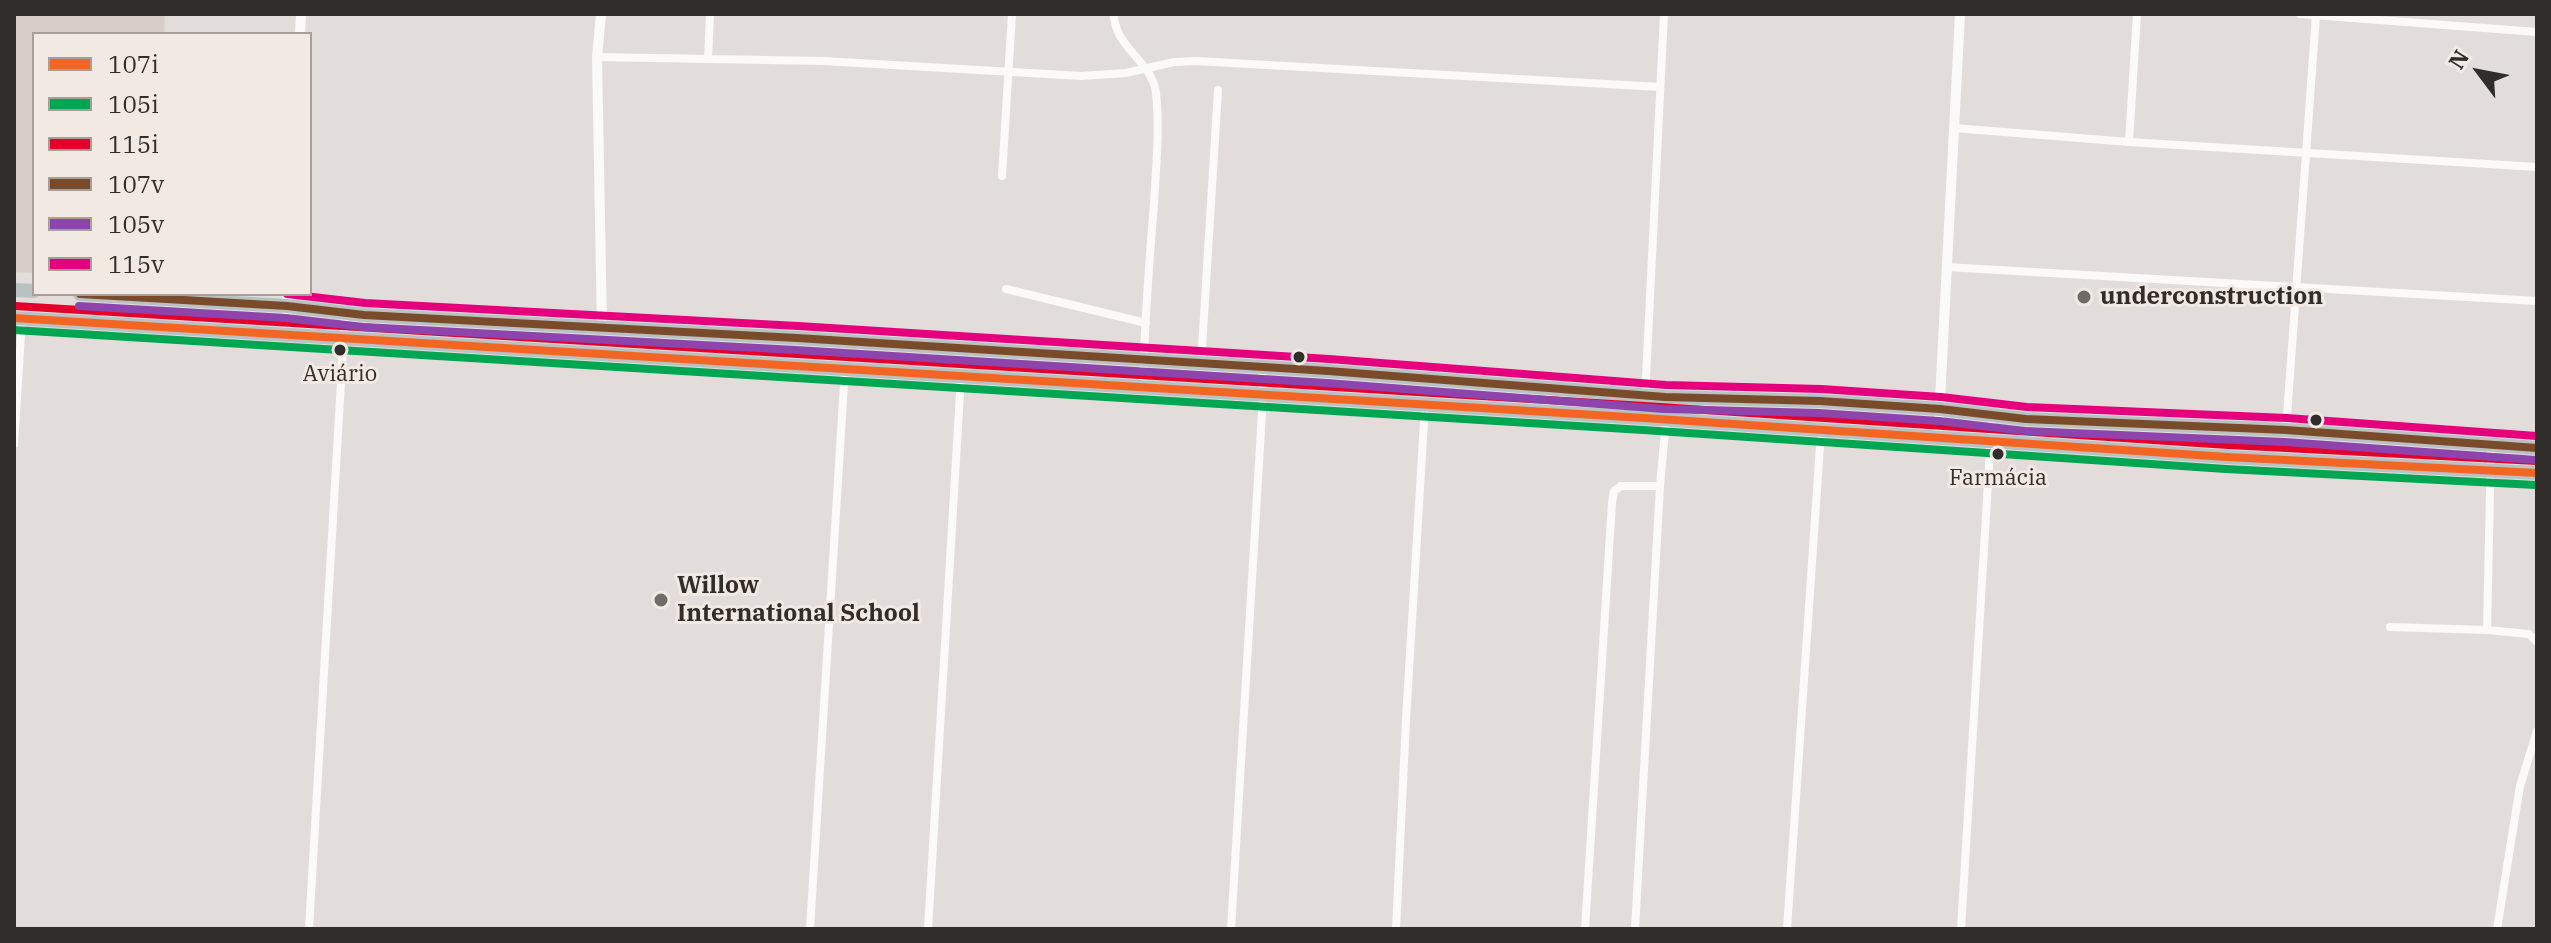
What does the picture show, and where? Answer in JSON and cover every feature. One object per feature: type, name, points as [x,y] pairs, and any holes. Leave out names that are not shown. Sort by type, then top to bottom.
[{"type":"highway","points":[[149,296],[287,300],[345,313],[1201,364],[1644,393],[1665,397],[1820,401],[1940,409],[1992,416],[2286,430],[2537,448]]},
{"type":"highway","points":[[18,318],[2227,457],[2537,473]]},
{"type":"street","points":[[601,14],[597,57],[602,327]]},
{"type":"street","points":[[708,59],[710,14]]},
{"type":"street","points":[[1002,176],[1012,14]]},
{"type":"street","points":[[1114,14],[1114,27],[1146,69],[1156,93],[1157,150],[1143,389]]},
{"type":"street","points":[[1644,418],[1664,14]]},
{"type":"street","points":[[1938,438],[1960,14]]},
{"type":"street","points":[[2129,142],[2137,14]]},
{"type":"street","points":[[2300,14],[2359,16],[2537,32]]},
{"type":"street","points":[[2449,14],[2449,26]]},
{"type":"street","points":[[2286,430],[2316,15]]},
{"type":"street","points":[[597,57],[897,65],[1009,74],[1093,76],[1196,61],[1660,87]]},
{"type":"street","points":[[1201,364],[1218,90]]},
{"type":"street","points":[[1954,128],[2537,167]]},
{"type":"street","points":[[1946,267],[2537,301]]},
{"type":"street","points":[[1006,289],[1146,323]]},
{"type":"street","points":[[287,300],[288,334]]},
{"type":"street","points":[[309,929],[345,313]]},
{"type":"street","points":[[14,444],[18,318]]},
{"type":"street","points":[[810,929],[845,368]]},
{"type":"street","points":[[1231,929],[1263,396],[1262,368]]},
{"type":"street","points":[[928,929],[961,376]]},
{"type":"street","points":[[1635,929],[1665,397]]},
{"type":"street","points":[[1396,929],[1425,405]]},
{"type":"street","points":[[1961,929],[1992,416]]},
{"type":"street","points":[[1787,929],[1821,431]]},
{"type":"street","points":[[2487,630],[2491,445]]},
{"type":"street","points":[[1585,929],[1614,491],[1621,486],[1660,486]]},
{"type":"street","points":[[2390,627],[2529,634],[2537,642]]},
{"type":"street","points":[[2497,929],[2520,786],[2537,731]]},
{"type":"shaded area","points":[[14,14],[165,14],[164,32],[32,32],[32,273],[14,272]]},
{"type":"transit line","name":"107v","points":[[114,296],[287,306],[364,315],[1328,371],[1665,397],[1820,401],[1940,409],[2026,419],[2286,430],[2537,448]]},
{"type":"transit line","name":"115v","points":[[304,296],[365,303],[1329,359],[1666,385],[1821,389],[1941,397],[2027,407],[2287,418],[2537,436]]},
{"type":"transit line","name":"115i","points":[[15,306],[2228,445],[2537,461]]},
{"type":"transit line","name":"105v","points":[[79,306],[286,318],[363,327],[1327,383],[1664,409],[1819,413],[1939,421],[2025,431],[2285,442],[2536,460]]},
{"type":"transit line","name":"107i","points":[[14,318],[2227,457],[2537,473]]},
{"type":"transit line","name":"105i","points":[[14,330],[2226,469],[2536,485]]},
{"type":"place","name":"underconstruction","points":[[2084,297]]},
{"type":"place","name":"Aviário","points":[[340,350]]},
{"type":"place","name":"Farmácia","points":[[1998,454]]},
{"type":"place","name":"Willow International School","points":[[661,600]]}]
